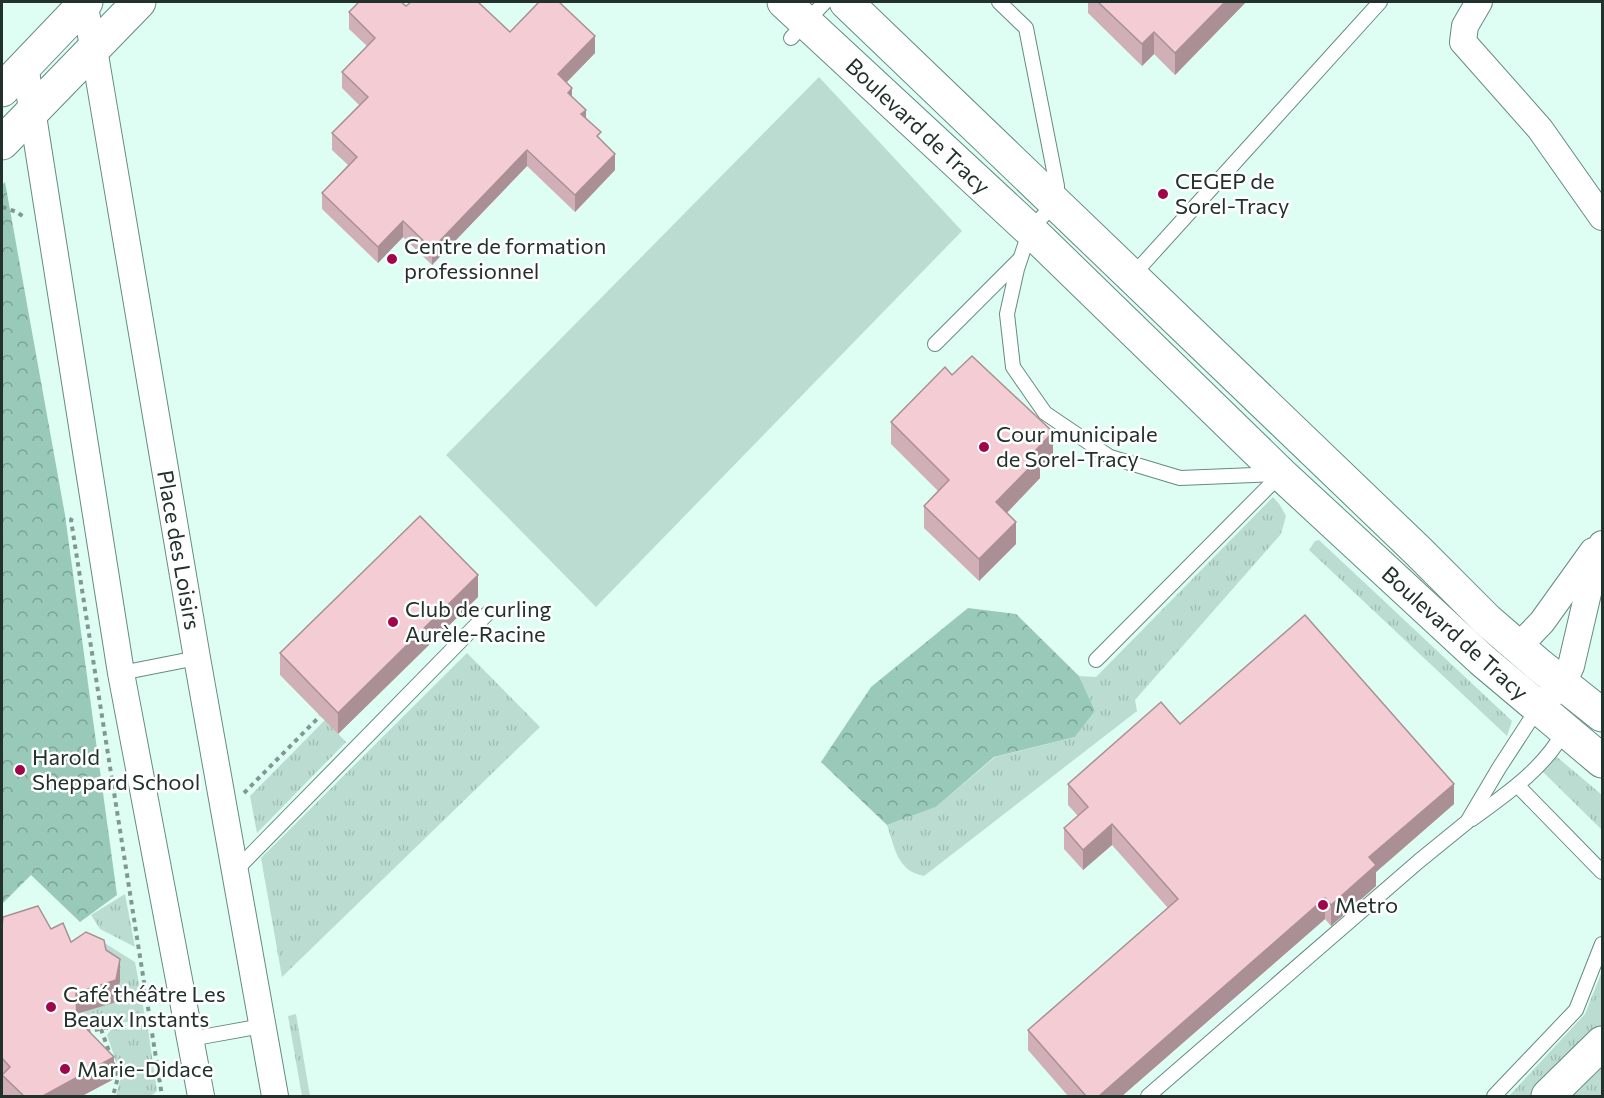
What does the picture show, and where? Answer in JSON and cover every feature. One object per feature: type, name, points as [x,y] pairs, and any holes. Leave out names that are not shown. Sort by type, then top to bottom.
[{"type":"street","points":[[2,143],[140,2]]},
{"type":"street","name":"Boulevard de Tracy","points":[[846,2],[1056,202],[1306,446],[1324,487],[1482,660],[1602,761]]},
{"type":"street","points":[[1479,2],[1465,26],[1463,42],[1540,129],[1602,217]]},
{"type":"street","points":[[2,90],[85,3]]},
{"type":"street","name":"Place des Loisirs","points":[[85,3],[197,658],[275,1096]]},
{"type":"street","name":"Boulevard de Tracy","points":[[801,16],[1025,244],[1091,290],[1281,474],[1324,487],[1418,551],[1448,583],[1518,647],[1602,715]]},
{"type":"street","points":[[25,65],[122,673],[201,1096]]},
{"type":"street","points":[[1091,290],[1132,276]]},
{"type":"street","points":[[1281,474],[1306,446]]},
{"type":"street","points":[[1518,647],[1542,622],[1602,539]]},
{"type":"street","points":[[1538,708],[1563,683],[1576,651],[1588,593],[1602,544]]},
{"type":"street","points":[[1563,683],[1564,731]]},
{"type":"street","points":[[1548,1096],[1602,1043]]},
{"type":"lane","points":[[935,344],[1025,244],[1056,202],[1057,186],[1026,28],[999,2]]},
{"type":"lane","points":[[1132,276],[1380,2]]},
{"type":"lane","points":[[1025,244],[1007,314],[1013,367],[1046,413],[1110,457],[1180,478],[1281,474]]},
{"type":"lane","points":[[1096,660],[1281,474]]},
{"type":"lane","points":[[235,871],[488,614]]},
{"type":"lane","points":[[122,673],[197,658]]},
{"type":"lane","points":[[1467,822],[1538,708]]},
{"type":"lane","points":[[1148,1096],[1419,861],[1467,822],[1518,786],[1553,748],[1564,731]]},
{"type":"lane","points":[[1518,786],[1602,872]]},
{"type":"lane","points":[[1494,1096],[1576,1010],[1602,944]]},
{"type":"lane","points":[[190,1039],[262,1026]]},
{"type":"path","points":[[225,813],[320,716]]},
{"type":"path","points":[[77,1034],[101,1029],[151,1026],[162,1094],[157,1096]]},
{"type":"path","points":[[101,1029],[118,1077],[113,1096]]},
{"type":"path","points":[[98,1047],[104,1037]]},
{"type":"green space","points":[[819,77],[962,231],[596,607],[446,455]]},
{"type":"green space","points":[[5,182],[65,515],[117,895],[80,922],[31,875],[2,904],[2,185]]},
{"type":"green space","points":[[1273,497],[1286,516],[1281,534],[1135,700],[1137,711],[924,876],[908,869],[898,857],[887,825],[936,807],[995,757],[1075,737],[1095,711],[1079,676],[1096,677]]},
{"type":"green space","points":[[1319,540],[1512,721],[1507,736],[1309,550],[1315,541]]},
{"type":"green space","points":[[968,608],[1016,614],[1079,676],[1095,711],[1075,737],[994,757],[936,807],[887,825],[821,762],[871,687]]},
{"type":"green space","points":[[467,653],[540,727],[282,977],[261,858]]},
{"type":"green space","points":[[325,720],[346,742],[257,833],[250,796]]},
{"type":"green space","points":[[1557,757],[1602,795],[1602,830],[1543,772]]},
{"type":"green space","points":[[125,894],[135,947],[100,929],[91,915]]},
{"type":"green space","points":[[98,939],[135,962],[146,1022],[85,1022],[83,1012],[116,1001],[120,981]]},
{"type":"green space","points":[[1602,971],[1602,1025],[1530,1096],[1509,1096],[1585,1014]]},
{"type":"green space","points":[[296,1014],[310,1096],[302,1096],[288,1016]]},
{"type":"green space","points":[[148,1029],[157,1091],[151,1096],[116,1096],[121,1076],[107,1035],[111,1030]]},
{"type":"green space","points":[[1602,1062],[1602,1096],[1567,1096]]},
{"type":"building","name":"Centre de formation professionnel","points":[[359,2],[401,2],[406,6],[411,2],[478,2],[510,32],[539,2],[559,2],[595,36],[558,74],[572,88],[568,93],[586,110],[581,114],[601,132],[597,136],[615,154],[575,195],[527,150],[432,249],[403,221],[378,247],[322,193],[357,157],[332,133],[368,97],[342,72],[375,38],[349,12]]},
{"type":"building","points":[[1098,2],[1225,2],[1175,53],[1154,32],[1142,44]]},
{"type":"building","points":[[972,356],[1053,432],[1035,451],[1040,457],[996,502],[1016,522],[979,559],[924,506],[949,480],[891,422],[945,367],[952,375]]},
{"type":"building","name":"Club de curling Aurèle-Racine","points":[[420,516],[478,575],[338,713],[280,653]]},
{"type":"building","points":[[1305,615],[1454,784],[1369,857],[1376,865],[1331,905],[1325,898],[1099,1096],[1086,1096],[1028,1030],[1178,899],[1112,824],[1083,850],[1064,828],[1088,807],[1068,784],[1161,702],[1180,724]]},
{"type":"building","name":"Café théâtre Les Beaux Instants","points":[[38,906],[51,929],[63,923],[71,942],[86,932],[104,940],[106,950],[120,959],[116,980],[76,993],[77,1019],[114,1057],[43,1096],[24,1096],[2,1075],[10,1067],[2,1058],[2,927],[3,917]]},
{"type":"place","name":"CEGEP de Sorel-Tracy","points":[[1163,194]]},
{"type":"place","name":"Centre de formation professionnel","points":[[392,259]]},
{"type":"place","name":"Cour municipale de Sorel-Tracy","points":[[984,447]]},
{"type":"place","name":"Club de curling Aurèle-Racine","points":[[393,622]]},
{"type":"place","name":"Harold Sheppard School","points":[[20,770]]},
{"type":"place","name":"Metro","points":[[1323,905]]},
{"type":"place","name":"Café théâtre Les Beaux Instants","points":[[51,1007]]},
{"type":"place","name":"Marie-Didace","points":[[65,1069]]}]
